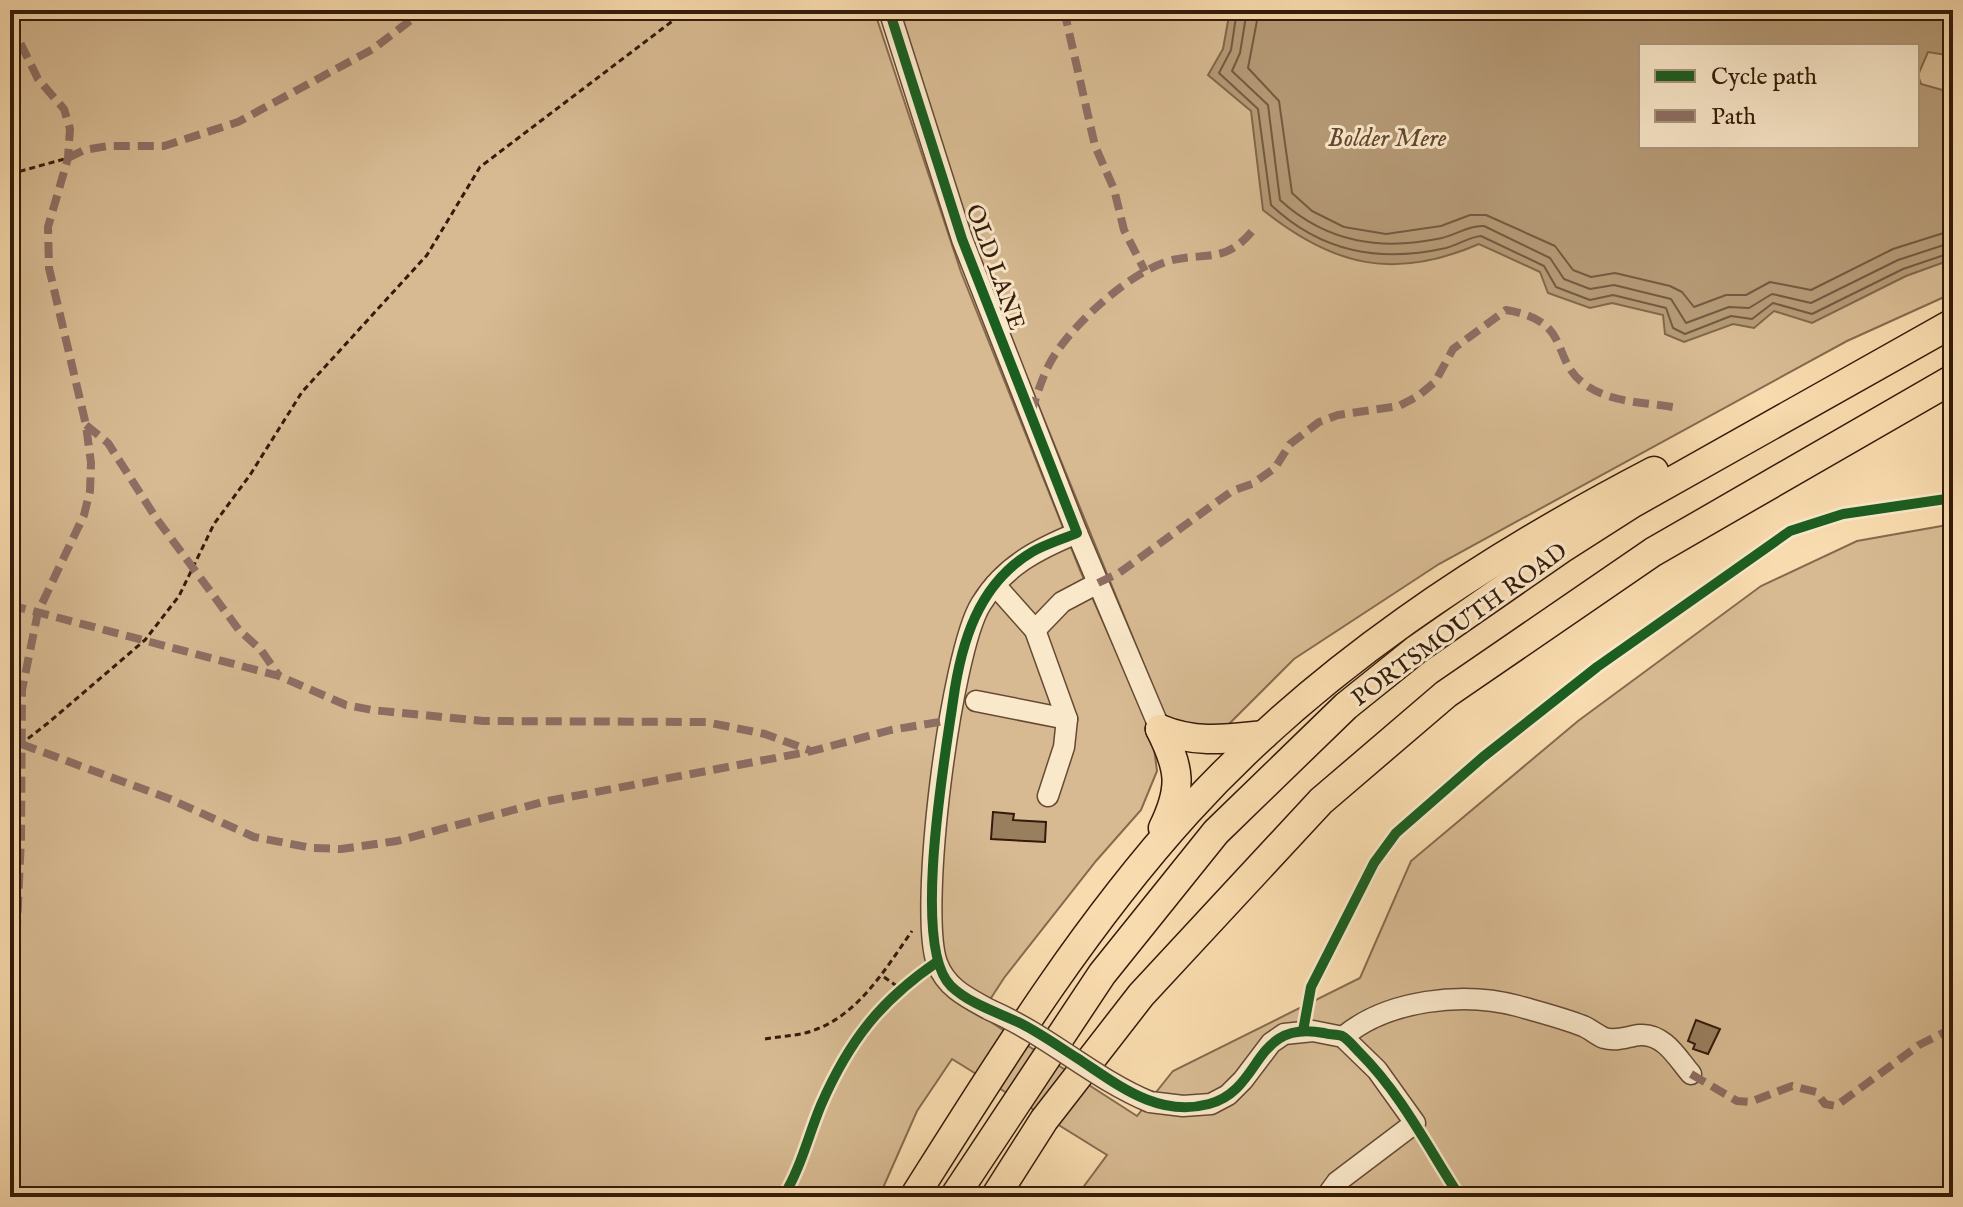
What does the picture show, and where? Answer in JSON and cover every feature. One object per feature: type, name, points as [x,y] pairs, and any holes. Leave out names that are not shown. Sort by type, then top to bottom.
[{"type":"highway","name":"PORTSMOUTH ROAD","points":[[954,1197],[1049,1050],[1121,950],[1216,832],[1346,706],[1429,640],[1561,549],[1895,353],[1953,323]]},
{"type":"highway","points":[[914,1197],[1037,1003],[1186,813],[1264,735],[1409,617],[1531,538],[1752,419],[1895,353]]},
{"type":"highway","name":"PORTSMOUTH ROAD","points":[[995,1197],[1044,1120],[1141,995],[1321,801],[1446,694],[1653,552],[1953,379]]},
{"type":"highway","points":[[1160,729],[1184,739],[1211,741],[1264,735]]},
{"type":"highway","points":[[1149,857],[1177,800],[1178,776],[1173,754],[1160,729]]},
{"type":"street","name":"OLD LANE","points":[[889,10],[962,239],[1077,533],[1160,729]]},
{"type":"street","points":[[1077,533],[1032,552],[995,585],[972,621],[957,675],[944,763],[931,912],[932,943],[945,980],[954,989],[990,1010],[1039,1033],[1119,1088],[1150,1102],[1183,1106],[1211,1104],[1228,1095],[1271,1043],[1284,1034],[1313,1031],[1343,1037],[1377,1070],[1415,1123],[1337,1182],[1326,1197]]},
{"type":"street","points":[[1035,630],[1062,602],[1098,583]]},
{"type":"street","points":[[995,585],[1035,630],[1067,719],[1064,747],[1048,796]]},
{"type":"street","points":[[976,701],[1067,719]]},
{"type":"street","points":[[1343,1037],[1371,1017],[1397,1007],[1464,1000],[1514,1005],[1583,1026],[1604,1037],[1618,1040],[1643,1034],[1661,1039],[1691,1074]]},
{"type":"path","points":[[10,746],[21,744],[48,723],[145,640],[179,596],[214,524],[250,475],[302,392],[427,255],[480,167],[687,10]]},
{"type":"path","points":[[10,174],[68,158]]},
{"type":"path","points":[[765,1039],[804,1033],[834,1021],[883,976],[911,933],[931,912]]},
{"type":"path","points":[[883,976],[901,989]]},
{"type":"shaded area","points":[[10,10],[874,10],[961,272],[1080,570],[1152,732],[1157,771],[1141,810],[1096,861],[1004,978],[980,1015],[1137,1116],[1173,1071],[1360,978],[1411,861],[1578,721],[1761,586],[1857,541],[1953,524],[1953,1197],[1076,1197],[1107,1155],[952,1059],[917,1111],[879,1197],[10,1197]]},
{"type":"shaded area","points":[[897,10],[1953,10],[1953,293],[1847,341],[1439,564],[1294,659],[1225,728],[1189,726],[1166,719],[980,262]]},
{"type":"water","name":"Bolder Mere","points":[[1230,10],[1953,10],[1953,56],[1928,52],[1919,73],[1919,44],[1639,44],[1639,148],[1919,148],[1919,78],[1921,84],[1953,93],[1953,259],[1906,276],[1812,323],[1774,311],[1754,328],[1733,324],[1684,342],[1665,334],[1663,315],[1612,303],[1590,308],[1548,293],[1540,272],[1479,244],[1419,262],[1392,264],[1365,262],[1314,244],[1263,210],[1251,111],[1208,75],[1223,49]]},
{"type":"building","points":[[993,812],[1014,814],[1013,820],[1046,822],[1045,842],[991,839]]},
{"type":"building","points":[[1696,1020],[1720,1029],[1708,1054],[1693,1049],[1695,1044],[1688,1041]]},
{"type":"marked path","points":[[68,158],[84,150],[108,146],[164,146],[238,122],[373,49],[424,10]]},
{"type":"marked path","points":[[1064,10],[1095,146],[1114,189],[1124,230],[1145,271]]},
{"type":"marked path","points":[[10,22],[38,79],[64,109],[70,129],[68,158],[48,227],[49,268],[86,425],[91,463],[90,491],[84,515],[38,612],[22,690],[21,838],[10,1081]]},
{"type":"marked path","points":[[1031,413],[1045,373],[1060,347],[1106,299],[1143,272],[1161,264],[1228,251],[1254,229]]},
{"type":"marked path","points":[[1098,583],[1119,573],[1232,491],[1252,484],[1275,468],[1290,444],[1319,422],[1338,415],[1399,406],[1418,396],[1435,382],[1453,349],[1506,310],[1527,315],[1551,331],[1573,373],[1593,390],[1626,401],[1673,407]]},
{"type":"marked path","points":[[86,425],[108,443],[156,518],[239,630],[261,650],[279,676]]},
{"type":"marked path","points":[[10,605],[279,676],[346,705],[372,710],[483,721],[706,722],[765,734],[809,750]]},
{"type":"marked path","points":[[21,744],[170,799],[254,837],[312,848],[341,849],[397,841],[543,802],[812,751],[891,730],[951,720]]},
{"type":"marked path","points":[[1691,1074],[1737,1101],[1750,1102],[1792,1086],[1816,1092],[1825,1104],[1836,1106],[1919,1045],[1953,1028]]},
{"type":"cycle path","points":[[889,10],[962,239],[1077,533],[1037,549],[1013,565],[985,598],[967,637],[953,701],[934,850],[933,933],[939,965],[951,986],[967,998],[1035,1031],[1138,1096],[1172,1106],[1209,1104],[1227,1096],[1240,1085],[1270,1045],[1283,1036],[1301,1031],[1342,1036],[1389,1086],[1460,1197]]},
{"type":"cycle path","points":[[1303,1031],[1311,987],[1374,863],[1396,833],[1483,757],[1597,667],[1790,531],[1843,514],[1953,498]]},
{"type":"cycle path","points":[[783,1197],[800,1163],[821,1105],[855,1042],[899,992],[937,962]]}]
